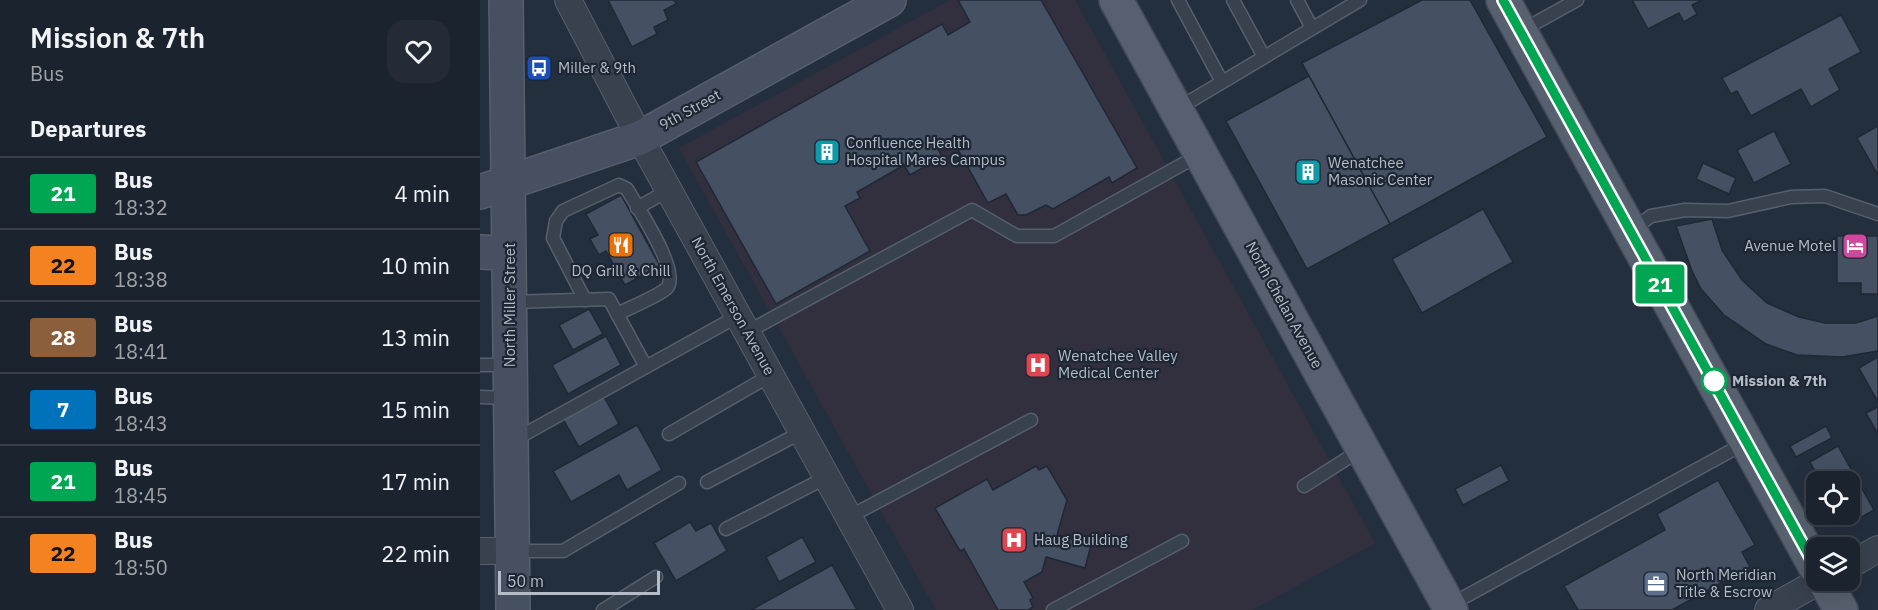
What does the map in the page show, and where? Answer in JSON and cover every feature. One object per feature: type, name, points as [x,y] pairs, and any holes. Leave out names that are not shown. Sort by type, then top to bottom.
[{"type":"main road","name":"North Miller Street","points":[[506,0],[495,188],[495,253],[510,302],[495,365],[495,398],[511,442],[496,551],[513,610]]},
{"type":"main road","name":"9th Street","points":[[495,188],[640,138],[889,0]]},
{"type":"main road","name":"North Chelan Avenue","points":[[1116,0],[1450,608]]},
{"type":"main road","points":[[1503,0],[1806,550]]},
{"type":"main road","points":[[1830,591],[1841,610]]},
{"type":"street","name":"North Emerson Avenue","points":[[568,0],[640,138],[899,610]]},
{"type":"street","points":[[1860,559],[1878,549]]},
{"type":"street","points":[[1768,610],[1806,589]]},
{"type":"lane","points":[[1178,0],[1222,82]]},
{"type":"lane","points":[[1233,0],[1264,57]]},
{"type":"lane","points":[[1297,0],[1312,28]]},
{"type":"lane","points":[[1176,109],[1360,0]]},
{"type":"lane","points":[[1520,32],[1577,0]]},
{"type":"lane","points":[[511,442],[646,367],[743,324],[972,210],[1017,236],[1054,236],[1200,154]]},
{"type":"lane","points":[[585,300],[553,238],[559,216],[563,211],[615,185],[627,189],[668,263],[671,278],[666,288],[617,314]]},
{"type":"lane","points":[[637,208],[669,190]]},
{"type":"lane","points":[[1630,231],[1651,216],[1686,210],[1728,211],[1791,197],[1825,196],[1878,214]]},
{"type":"lane","points":[[510,302],[609,299],[646,367]]},
{"type":"lane","points":[[669,434],[771,375]]},
{"type":"lane","points":[[849,517],[1031,420]]},
{"type":"lane","points":[[707,482],[802,432]]},
{"type":"lane","points":[[1450,608],[1747,442]]},
{"type":"lane","points":[[1304,486],[1363,448]]},
{"type":"lane","points":[[726,529],[827,477]]},
{"type":"lane","points":[[496,551],[563,552],[678,483]]},
{"type":"lane","points":[[1053,610],[1182,541]]},
{"type":"lane","points":[[603,610],[656,578]]},
{"type":"shaded area","name":"Wenatchee Valley Medical Center","points":[[950,0],[1075,0],[1375,543],[1253,610],[936,610],[679,148]]},
{"type":"building","points":[[608,0],[674,0],[676,4],[664,10],[668,20],[654,27],[657,34],[632,47]]},
{"type":"building","name":"Confluence Health Hospital Mares Campus","points":[[958,0],[1041,0],[1137,168],[1112,183],[1109,177],[1053,209],[1046,205],[1026,215],[1018,215],[1006,194],[988,203],[952,139],[937,147],[942,157],[928,165],[910,175],[904,165],[857,192],[860,198],[845,206],[870,251],[776,304],[696,162],[942,24],[948,35],[970,22]]},
{"type":"building","points":[[1422,0],[1470,0],[1547,137],[1390,224],[1302,63]]},
{"type":"building","points":[[1632,0],[1702,0],[1692,5],[1697,14],[1684,22],[1679,13],[1648,29]]},
{"type":"building","points":[[1841,15],[1861,52],[1829,69],[1840,90],[1811,107],[1801,89],[1751,116],[1737,91],[1731,94],[1722,78]]},
{"type":"building","name":"Wenatchee Masonic Center","points":[[1309,76],[1390,224],[1307,269],[1226,121]]},
{"type":"building","points":[[1878,126],[1878,175],[1857,138]]},
{"type":"building","points":[[1774,131],[1791,164],[1754,183],[1737,150]]},
{"type":"building","points":[[1703,163],[1736,178],[1729,194],[1696,179]]},
{"type":"building","name":"DQ Grill & Chill","points":[[621,195],[660,266],[625,285],[606,251],[599,255],[590,239],[598,235],[586,214]]},
{"type":"building","points":[[1483,209],[1513,262],[1422,313],[1392,259]]},
{"type":"building","points":[[1712,219],[1722,250],[1742,280],[1767,303],[1799,317],[1825,323],[1856,323],[1878,316],[1878,351],[1842,357],[1797,355],[1766,344],[1724,315],[1701,289],[1676,226]]},
{"type":"building","points":[[1837,236],[1878,236],[1878,294],[1861,294],[1861,283],[1837,283]]},
{"type":"building","points":[[589,309],[603,334],[573,350],[559,325]]},
{"type":"building","points":[[606,336],[621,365],[568,394],[552,365]]},
{"type":"building","points":[[1878,357],[1878,402],[1859,368]]},
{"type":"building","points":[[604,397],[619,424],[579,447],[563,419]]},
{"type":"building","points":[[1878,407],[1878,434],[1866,413]]},
{"type":"building","points":[[637,425],[662,470],[627,490],[619,475],[571,502],[553,471]]},
{"type":"building","points":[[1826,426],[1832,438],[1796,457],[1790,446]]},
{"type":"building","points":[[1838,446],[1852,471],[1815,471],[1810,462]]},
{"type":"building","points":[[1501,465],[1509,481],[1463,505],[1455,489]]},
{"type":"building","name":"Haug Building","points":[[1036,466],[1039,470],[1047,466],[1067,500],[1057,535],[1091,545],[1085,568],[1046,557],[1042,572],[1024,582],[1033,598],[1030,600],[1033,607],[1028,610],[998,610],[964,549],[960,551],[935,508],[987,479],[993,490]]},
{"type":"building","points":[[1718,480],[1755,545],[1742,552],[1750,567],[1672,610],[1578,610],[1564,586],[1665,530],[1657,514]]},
{"type":"building","points":[[1860,485],[1874,510],[1860,518]]},
{"type":"building","points":[[690,522],[696,531],[711,523],[727,551],[676,581],[654,543]]},
{"type":"building","points":[[802,537],[816,562],[779,582],[766,557]]},
{"type":"building","points":[[832,565],[857,610],[751,610]]},
{"type":"bus line","name":"21","points":[[1503,0],[1806,550]]},
{"type":"place","name":"Miller & 9th","points":[[539,68]]},
{"type":"place","name":"Confluence Health Hospital Mares Campus","points":[[827,152]]},
{"type":"place","name":"Wenatchee Masonic Center","points":[[1308,172]]},
{"type":"place","name":"DQ Grill & Chill","points":[[621,245]]},
{"type":"place","name":"Avenue Motel","points":[[1855,246]]},
{"type":"place","name":"Wenatchee Valley Medical Center","points":[[1038,365]]},
{"type":"place","name":"Mission & 7th","points":[[1714,381]]},
{"type":"place","name":"Haug Building","points":[[1014,540]]},
{"type":"place","name":"North Meridian Title & Escrow","points":[[1656,584]]}]
